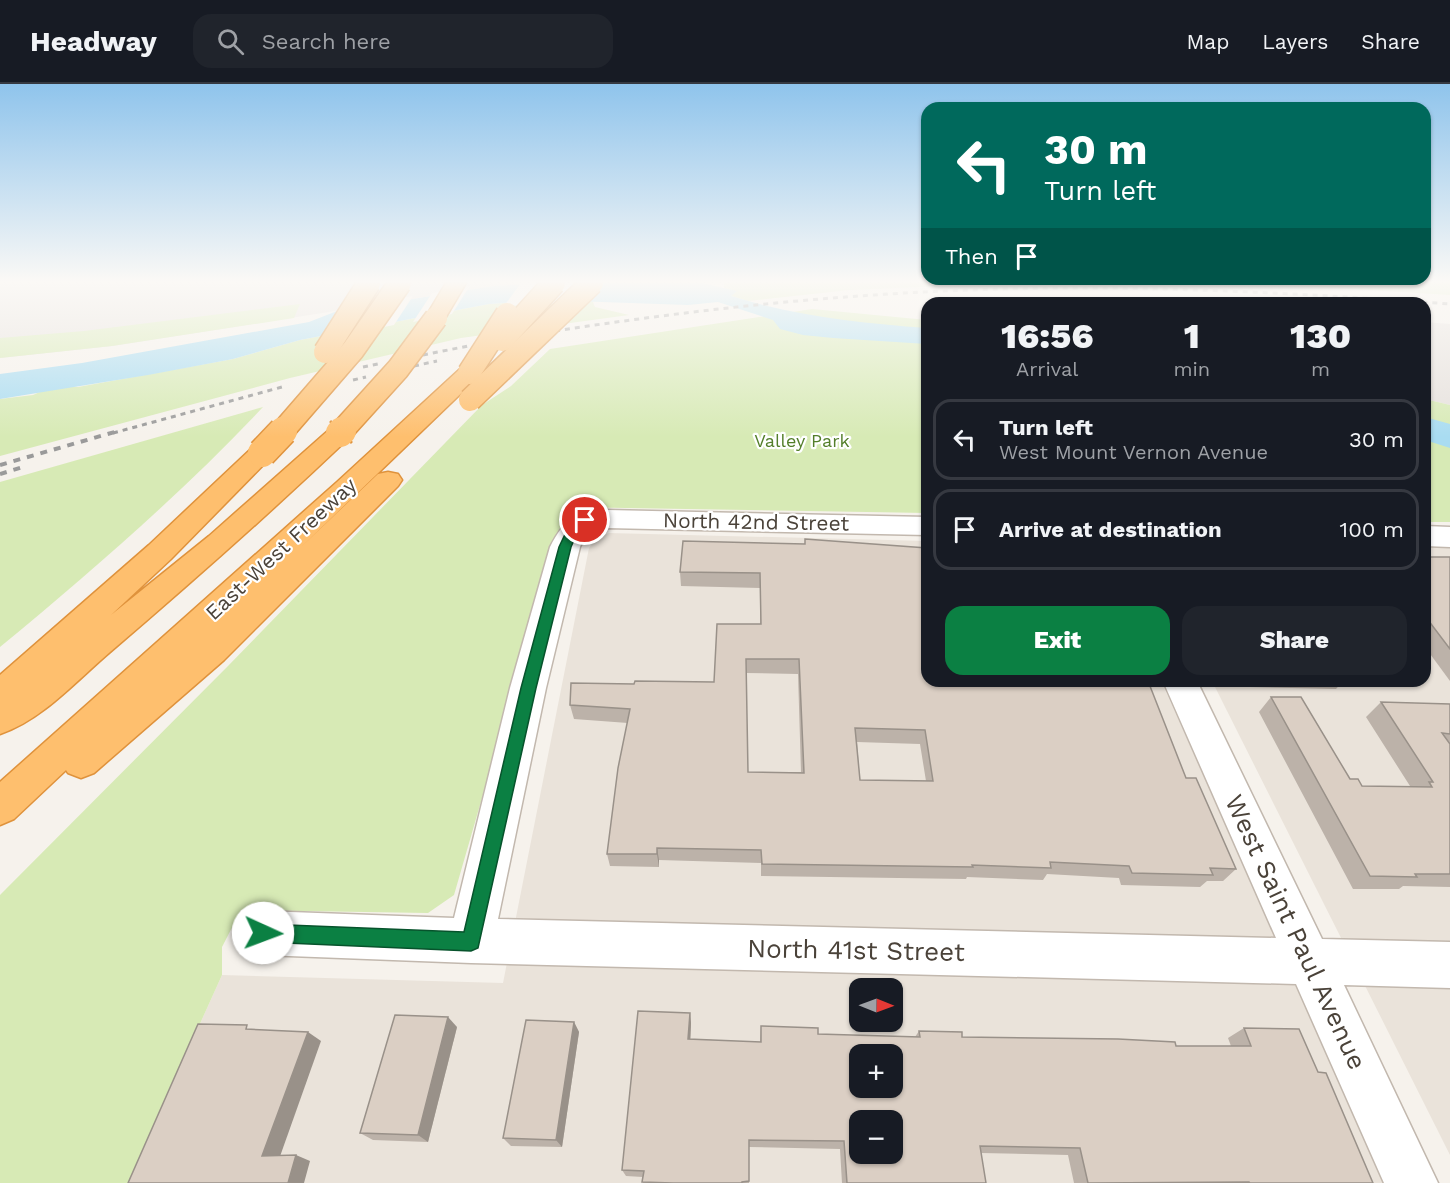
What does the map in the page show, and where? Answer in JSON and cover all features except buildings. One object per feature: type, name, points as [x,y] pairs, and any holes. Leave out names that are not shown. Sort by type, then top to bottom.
[{"type":"highway","points":[[262,453],[295,396],[338,334]]},
{"type":"highway","points":[[0,696],[160,552],[262,453],[331,377],[364,334]]},
{"type":"highway","points":[[0,719],[37,694],[219,543],[340,433],[399,369],[424,334]]},
{"type":"highway","points":[[469,386],[494,334]]},
{"type":"highway","name":"East-West Freeway","points":[[0,807],[430,410],[469,386],[512,334]]},
{"type":"highway","points":[[0,831],[212,651],[469,386],[531,334]]},
{"type":"street","name":"North 42nd Street","points":[[471,942],[528,688],[565,547],[573,529],[585,520],[606,519],[921,526]]},
{"type":"street","points":[[1431,536],[1450,537]]},
{"type":"street","name":"West Saint Paul Avenue","points":[[1183,687],[1411,1183]]},
{"type":"street","name":"North 41st Street","points":[[263,933],[471,942],[1450,965]]},
{"type":"shaded area","points":[[0,334],[187,334],[112,346],[0,358]]},
{"type":"shaded area","points":[[1431,334],[1450,334],[1450,405],[1431,400]]},
{"type":"shaded area","points":[[609,533],[921,541],[921,687],[1164,687],[1388,1183],[128,1183],[222,975],[503,983],[589,548],[597,538]]},
{"type":"shaded area","points":[[1431,545],[1450,545],[1450,1155],[1215,687],[1431,687]]},
{"type":"green space","points":[[45,334],[188,334],[112,346],[0,358],[0,338]]},
{"type":"green space","points":[[330,334],[488,334],[461,338],[290,378],[0,456],[0,399],[33,395],[53,386],[78,387],[233,359],[300,340]]},
{"type":"green space","name":"Valley Park","points":[[646,334],[921,334],[921,513],[566,507],[454,895],[428,913],[241,910],[222,947],[222,975],[128,1183],[0,1183],[0,895],[228,666],[482,405],[511,386],[550,349]]},
{"type":"green space","points":[[1431,400],[1450,405],[1450,522],[1431,522]]},
{"type":"green space","points":[[263,407],[135,532],[0,647],[0,482]]},
{"type":"water","points":[[241,334],[330,334],[300,340],[233,359],[0,399],[0,374],[82,363]]},
{"type":"water","points":[[800,334],[921,334],[921,344],[833,338]]},
{"type":"water","points":[[1431,419],[1450,424],[1450,448],[1431,442]]},
{"type":"pier","points":[[325,334],[346,334],[322,339]]},
{"type":"railway","points":[[423,355],[468,346]]},
{"type":"railway","points":[[414,366],[437,361]]},
{"type":"railway","points":[[363,367],[378,364]]},
{"type":"railway","points":[[353,380],[366,377]]},
{"type":"railway","points":[[113,433],[282,387]]},
{"type":"railway","points":[[0,465],[118,431]]},
{"type":"railway","points":[[0,474],[23,467]]},
{"type":"route","points":[[263,933],[471,942],[528,688],[565,547],[573,529],[585,520]]}]
